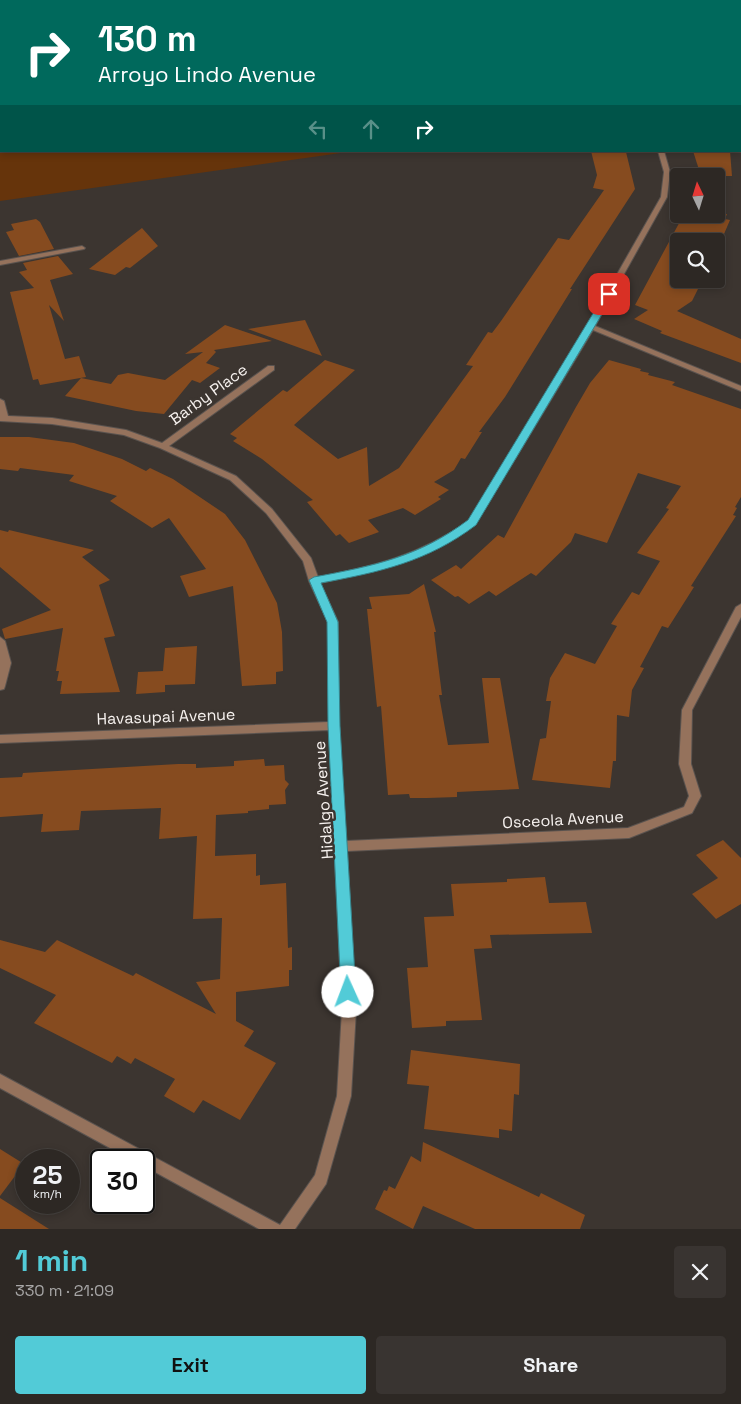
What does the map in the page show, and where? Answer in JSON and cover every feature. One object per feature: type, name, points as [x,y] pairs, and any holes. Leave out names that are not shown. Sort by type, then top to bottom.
[{"type":"street","points":[[314,580],[377,569],[416,556],[448,540],[472,522],[591,326],[664,197],[667,172],[661,152]]},
{"type":"street","points":[[0,264],[82,248]]},
{"type":"street","points":[[591,326],[741,389]]},
{"type":"street","name":"Barby Place","points":[[163,446],[270,368]]},
{"type":"street","points":[[0,401],[2,418]]},
{"type":"street","name":"Hidalgo Avenue","points":[[2,418],[70,424],[126,434],[163,446],[233,478],[269,511],[308,560],[314,580],[333,622],[334,726],[342,846],[349,1010],[344,1096],[321,1179],[286,1229]]},
{"type":"street","name":"Osceola Avenue","points":[[342,846],[629,833],[688,810],[695,796],[685,764],[687,710],[740,610]]},
{"type":"street","points":[[0,641],[6,663],[0,686]]},
{"type":"street","name":"Havasupai Avenue","points":[[0,739],[334,726]]},
{"type":"street","points":[[0,1081],[274,1229]]},
{"type":"shaded area","points":[[0,152],[348,152],[0,201]]},
{"type":"building","points":[[591,152],[626,152],[635,189],[570,289],[572,289],[505,397],[479,432],[482,432],[465,459],[461,458],[454,470],[434,482],[449,490],[438,497],[441,499],[415,515],[403,508],[368,520],[379,532],[349,543],[340,534],[336,536],[307,502],[313,500],[262,459],[233,441],[237,438],[230,434],[283,390],[287,392],[325,360],[355,370],[294,425],[338,459],[367,447],[369,486],[399,468],[473,366],[466,365],[488,332],[492,333],[501,321],[558,238],[569,240],[604,190],[593,188],[597,175]]},
{"type":"building","points":[[693,152],[730,152],[732,176],[725,176],[725,168],[698,168]]},
{"type":"building","points":[[36,219],[40,222],[54,249],[19,256],[6,232],[14,230],[11,224]]},
{"type":"building","points":[[725,219],[730,220],[724,233],[674,233],[679,223],[725,223]]},
{"type":"building","points":[[142,228],[158,246],[130,268],[126,267],[115,275],[89,269]]},
{"type":"building","points":[[670,240],[670,288],[698,288],[692,301],[677,311],[741,339],[741,363],[660,333],[662,331],[634,319],[648,310],[635,305]]},
{"type":"building","points":[[58,256],[73,274],[50,280],[64,321],[49,305],[65,359],[79,356],[86,377],[40,385],[38,379],[33,380],[10,292],[34,288],[19,272],[27,270],[23,263]]},
{"type":"building","points":[[305,320],[322,356],[248,329]]},
{"type":"building","points":[[225,325],[272,341],[214,350],[216,352],[206,363],[220,368],[200,383],[192,380],[164,414],[136,411],[65,396],[81,378],[111,384],[118,375],[128,373],[165,380],[203,352],[185,354]]},
{"type":"building","points":[[609,360],[641,369],[640,371],[649,373],[648,375],[675,382],[672,385],[741,409],[741,497],[735,507],[737,508],[733,515],[736,516],[691,586],[694,587],[668,628],[662,626],[640,667],[644,668],[632,690],[629,717],[617,715],[616,761],[613,761],[610,788],[532,780],[540,739],[546,738],[551,701],[546,701],[550,678],[565,653],[595,664],[617,626],[611,624],[632,592],[639,595],[660,561],[637,553],[669,509],[666,508],[681,486],[638,473],[607,543],[575,533],[571,542],[536,576],[531,573],[496,596],[489,591],[469,604],[458,596],[455,597],[431,580],[456,565],[461,569],[498,535],[504,538],[590,383]]},
{"type":"building","points":[[0,437],[29,437],[74,443],[122,459],[146,471],[150,468],[173,479],[225,514],[245,540],[277,603],[282,632],[283,671],[276,672],[276,684],[242,686],[233,586],[189,597],[180,576],[206,569],[169,518],[152,528],[110,501],[117,496],[69,481],[74,475],[20,468],[18,471],[0,469]]},
{"type":"building","points":[[0,530],[8,532],[9,530],[94,550],[82,557],[110,580],[99,585],[115,636],[104,638],[120,692],[60,694],[62,681],[57,681],[59,671],[56,671],[63,628],[5,639],[2,629],[51,610],[0,567]]},
{"type":"building","points":[[424,584],[436,632],[434,632],[442,695],[439,695],[448,745],[489,743],[482,678],[500,678],[519,789],[457,792],[457,797],[410,798],[409,794],[388,795],[381,706],[377,707],[367,609],[372,609],[369,597],[409,594]]},
{"type":"building","points":[[197,646],[195,684],[165,685],[165,692],[136,694],[138,672],[163,671],[165,648]]},
{"type":"building","points":[[264,759],[265,766],[284,765],[285,780],[289,784],[285,790],[286,804],[269,805],[269,809],[248,811],[248,813],[216,815],[215,856],[256,854],[256,876],[260,875],[260,885],[286,883],[288,948],[292,947],[292,970],[289,970],[289,986],[236,992],[236,1021],[254,1031],[244,1046],[276,1063],[240,1120],[203,1100],[194,1113],[164,1096],[175,1079],[135,1058],[131,1064],[117,1056],[112,1063],[34,1023],[56,995],[0,968],[0,940],[45,952],[57,940],[133,976],[136,973],[216,1014],[196,982],[220,979],[222,918],[193,919],[197,836],[159,839],[161,808],[81,811],[79,830],[41,832],[43,814],[0,817],[0,778],[22,777],[23,773],[178,764],[196,764],[196,768],[234,766],[234,761]]},
{"type":"building","points":[[723,840],[741,858],[741,904],[716,919],[692,894],[718,878],[696,855]]},
{"type":"building","points":[[545,877],[549,903],[586,902],[592,933],[490,935],[492,948],[474,949],[482,1020],[446,1021],[446,1026],[412,1028],[407,968],[428,967],[424,917],[454,916],[451,884],[507,882],[507,879]]},
{"type":"building","points":[[411,1050],[520,1064],[519,1095],[514,1094],[512,1131],[499,1129],[499,1138],[424,1129],[429,1086],[407,1084]]},
{"type":"building","points":[[423,1142],[539,1197],[541,1193],[585,1215],[580,1229],[475,1229],[423,1206],[413,1229],[375,1209],[384,1190],[387,1191],[389,1186],[395,1189],[411,1156],[421,1162]]},
{"type":"building","points":[[0,1149],[15,1158],[15,1176],[0,1196]]},
{"type":"building","points":[[0,1198],[15,1207],[15,1214],[25,1214],[49,1229],[0,1229]]},
{"type":"route","points":[[348,992],[342,846],[334,726],[333,622],[314,580],[377,569],[416,556],[448,540],[472,522],[609,294]]}]
